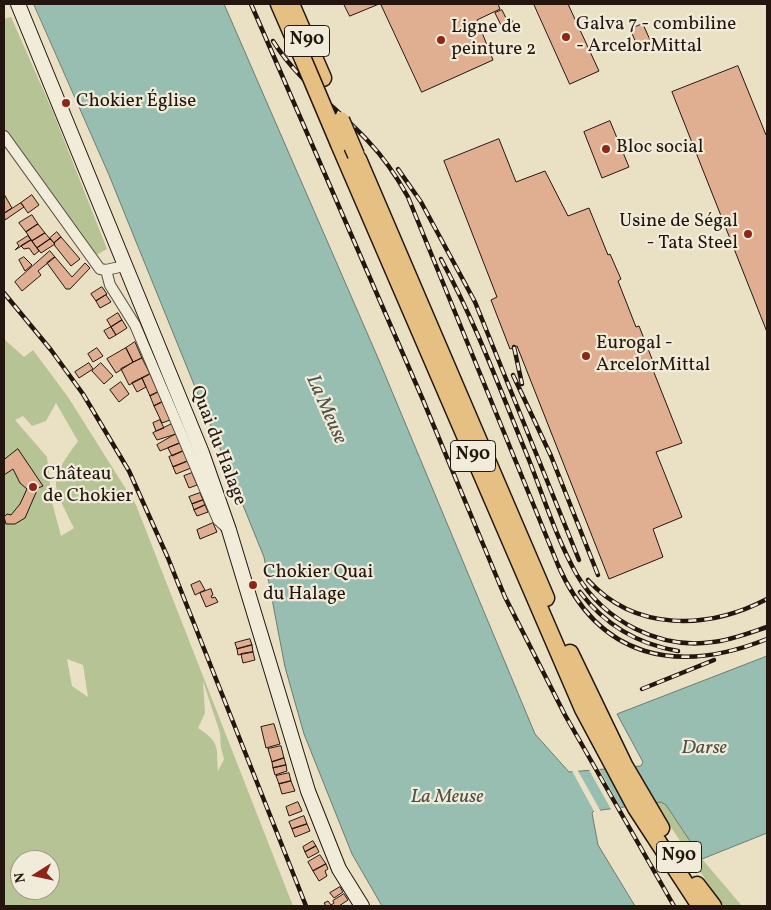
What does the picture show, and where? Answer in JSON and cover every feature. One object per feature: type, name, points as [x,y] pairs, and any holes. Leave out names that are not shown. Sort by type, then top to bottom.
[{"type":"highway","name":"N90","points":[[279,4],[560,660],[618,765],[700,906]]},
{"type":"highway","name":"N90","points":[[292,4],[618,765]]},
{"type":"highway","name":"N90","points":[[642,807],[713,906]]},
{"type":"main road","name":"Quai du Halage","points":[[18,4],[202,453],[229,530],[308,791],[338,868],[362,906]]},
{"type":"street","points":[[4,136],[100,268],[106,270],[124,266]]},
{"type":"street","points":[[106,270],[110,285],[135,325],[218,520],[229,530]]},
{"type":"green space","points":[[11,17],[53,112],[107,249],[96,255],[45,189],[4,130],[4,19]]},
{"type":"green space","points":[[4,339],[24,357],[33,350],[68,397],[136,505],[293,906],[4,906]],"holes":[[[56,403],[78,441],[57,475],[57,492],[74,528],[61,536],[52,502],[47,457],[15,420],[23,416],[32,426],[46,421]],[[67,659],[83,665],[88,697],[72,686]],[[203,681],[220,733],[224,759],[218,771],[216,746],[211,738],[198,728],[205,713]]]},
{"type":"green space","points":[[661,802],[666,805],[702,859],[742,906],[723,906],[655,803]]},
{"type":"water","name":"La Meuse","points":[[34,4],[224,4],[378,358],[535,734],[569,772],[641,766],[643,762],[617,714],[767,656],[767,833],[702,859],[666,805],[661,802],[594,811],[592,813],[598,845],[635,906],[382,906],[352,854],[304,734],[285,667],[264,557],[109,175]]},
{"type":"pier","points":[[598,767],[622,810],[612,811],[588,768]]},
{"type":"pier","points":[[571,769],[577,769],[601,812],[595,813]]},
{"type":"building","points":[[344,4],[379,4],[350,16]]},
{"type":"building","name":"Ligne de peinture 2","points":[[381,4],[498,4],[500,9],[477,20],[493,60],[422,92]]},
{"type":"building","name":"Galva 7 - combiline - ArcelorMittal","points":[[534,4],[568,4],[599,71],[570,84]]},
{"type":"building","points":[[502,10],[508,22],[512,20],[516,28],[505,33],[495,13]]},
{"type":"building","points":[[643,24],[650,40],[637,45],[630,29]]},
{"type":"building","name":"Usine de Ségal - Tata Steel","points":[[738,66],[767,134],[767,332],[672,92]]},
{"type":"building","name":"Bloc social","points":[[610,121],[629,167],[602,178],[584,132]]},
{"type":"building","name":"Eurogal - ArcelorMittal","points":[[499,139],[516,182],[545,171],[568,216],[589,208],[608,255],[610,254],[621,279],[618,281],[636,327],[639,326],[654,364],[651,365],[682,443],[656,452],[682,517],[653,529],[663,557],[609,579],[517,346],[510,349],[491,300],[497,297],[444,161]]},
{"type":"building","points":[[4,194],[12,208],[4,213]]},
{"type":"building","points":[[32,195],[39,205],[28,213],[21,203]]},
{"type":"building","points":[[21,203],[24,207],[5,220],[4,214]]},
{"type":"building","points":[[32,215],[38,224],[26,232],[19,223]]},
{"type":"building","points":[[38,224],[45,233],[32,241],[26,232]]},
{"type":"building","points":[[57,232],[61,237],[54,243],[50,238]]},
{"type":"building","points":[[45,233],[50,239],[37,248],[32,241]]},
{"type":"building","points":[[28,236],[31,240],[15,250],[19,246],[17,243]]},
{"type":"building","points":[[61,237],[80,259],[71,266],[55,246],[54,243]]},
{"type":"building","points":[[50,239],[55,244],[41,253],[37,248]]},
{"type":"building","points":[[31,240],[39,251],[34,255],[29,248],[24,249],[21,246]]},
{"type":"building","points":[[50,251],[55,257],[38,271],[41,275],[22,291],[15,282]]},
{"type":"building","points":[[24,257],[32,265],[25,271],[19,260]]},
{"type":"building","points":[[55,257],[72,277],[85,263],[90,268],[70,289],[66,289],[47,263]]},
{"type":"building","points":[[102,287],[107,294],[96,301],[91,294]]},
{"type":"building","points":[[106,295],[111,302],[100,308],[96,301]]},
{"type":"building","points":[[118,313],[122,320],[111,327],[107,320]]},
{"type":"building","points":[[122,320],[127,328],[116,335],[111,327]]},
{"type":"building","points":[[111,327],[116,335],[109,339],[104,331]]},
{"type":"building","points":[[135,342],[142,358],[133,362],[126,348]]},
{"type":"building","points":[[97,348],[103,356],[93,362],[88,354]]},
{"type":"building","points":[[126,348],[133,362],[116,373],[107,359]]},
{"type":"building","points":[[142,358],[150,374],[129,385],[121,369]]},
{"type":"building","points":[[89,363],[93,369],[79,378],[75,372]]},
{"type":"building","points":[[101,363],[113,376],[104,384],[92,371]]},
{"type":"building","points":[[150,374],[158,392],[150,396],[142,378]]},
{"type":"building","points":[[142,378],[146,387],[137,392],[132,383]]},
{"type":"building","points":[[121,382],[129,394],[119,402],[110,390]]},
{"type":"building","points":[[158,392],[162,402],[154,406],[150,396]]},
{"type":"building","points":[[162,402],[170,420],[162,423],[154,406]]},
{"type":"building","points":[[160,420],[164,428],[156,431],[153,423]]},
{"type":"building","points":[[172,424],[176,434],[157,440],[153,433]]},
{"type":"building","points":[[176,434],[180,443],[160,451],[157,445]]},
{"type":"building","points":[[180,443],[183,451],[172,456],[168,448]]},
{"type":"building","name":"Château de Chokier","points":[[18,449],[43,486],[38,488],[25,518],[15,524],[6,524],[4,517],[7,514],[11,515],[20,504],[27,489],[20,483],[13,469],[4,475],[4,460]]},
{"type":"building","points":[[183,451],[188,461],[173,467],[169,457]]},
{"type":"building","points":[[188,461],[191,468],[176,474],[173,467]]},
{"type":"building","points":[[192,473],[197,485],[189,488],[184,476]]},
{"type":"building","points":[[200,493],[203,500],[192,504],[189,497]]},
{"type":"building","points":[[203,500],[205,505],[194,510],[192,504]]},
{"type":"building","points":[[205,505],[208,512],[197,516],[194,510]]},
{"type":"building","points":[[213,523],[217,532],[200,539],[197,530]]},
{"type":"building","points":[[200,581],[205,590],[195,595],[191,585]]},
{"type":"building","points":[[211,589],[212,598],[215,597],[218,602],[206,607],[200,593]]},
{"type":"building","points":[[250,639],[252,645],[237,649],[235,643]]},
{"type":"building","points":[[252,645],[253,652],[238,655],[237,649]]},
{"type":"building","points":[[253,652],[255,660],[243,663],[241,654]]},
{"type":"building","points":[[274,724],[280,744],[266,748],[261,727]]},
{"type":"building","points":[[281,746],[284,758],[272,762],[268,749]]},
{"type":"building","points":[[284,758],[286,765],[273,768],[272,762]]},
{"type":"building","points":[[286,765],[287,771],[275,775],[273,768]]},
{"type":"building","points":[[289,773],[291,781],[279,784],[276,776]]},
{"type":"building","points":[[291,781],[295,791],[282,794],[279,784]]},
{"type":"building","points":[[298,802],[302,811],[289,816],[286,807]]},
{"type":"building","points":[[304,816],[307,824],[292,829],[289,822]]},
{"type":"building","points":[[307,824],[310,831],[295,837],[292,829]]},
{"type":"building","points":[[313,841],[316,846],[305,852],[303,847]]},
{"type":"building","points":[[316,846],[319,852],[308,858],[305,852]]},
{"type":"building","points":[[320,855],[326,864],[313,871],[308,862]]},
{"type":"building","points":[[326,864],[328,869],[325,871],[327,876],[319,881],[313,871]]},
{"type":"building","points":[[340,887],[343,892],[334,898],[330,893]]},
{"type":"building","points":[[344,894],[348,900],[339,906],[326,906],[324,903],[328,901],[331,905],[334,903],[333,901]]},
{"type":"railway","points":[[251,4],[423,400],[505,597],[565,715],[674,906]]},
{"type":"railway","points":[[273,41],[294,69],[374,147],[408,197],[558,565],[575,597],[595,621],[618,639],[644,651],[672,656],[702,656],[734,650],[767,639]]},
{"type":"railway","points":[[398,169],[421,202],[475,302],[579,560]]},
{"type":"railway","points":[[441,259],[466,308],[488,358],[563,548],[588,591],[618,619],[635,629],[673,641],[693,643],[720,641],[767,627]]},
{"type":"railway","points":[[4,293],[51,350],[83,394],[129,471],[168,558],[306,906]]},
{"type":"railway","points":[[514,347],[522,384]]},
{"type":"railway","points":[[513,375],[551,456],[598,575]]},
{"type":"railway","points":[[588,580],[607,597],[627,609],[650,617],[673,621],[721,616],[767,599]]},
{"type":"railway","points":[[580,592],[600,614],[623,631],[649,643],[678,651]]},
{"type":"railway","points":[[642,689],[714,660]]},
{"type":"place","name":"Galva 7 - combiline - ArcelorMittal","points":[[566,37]]},
{"type":"place","name":"Ligne de peinture 2","points":[[441,40]]},
{"type":"place","name":"Chokier Église","points":[[66,103]]},
{"type":"place","name":"Bloc social","points":[[606,149]]},
{"type":"place","name":"Usine de Ségal - Tata Steel","points":[[748,234]]},
{"type":"place","name":"Eurogal - ArcelorMittal","points":[[586,356]]},
{"type":"place","name":"Château de Chokier","points":[[33,487]]},
{"type":"place","name":"Chokier Quai du Halage","points":[[253,585]]},
{"type":"water label","name":"Darse","points":[[704,749]]}]
